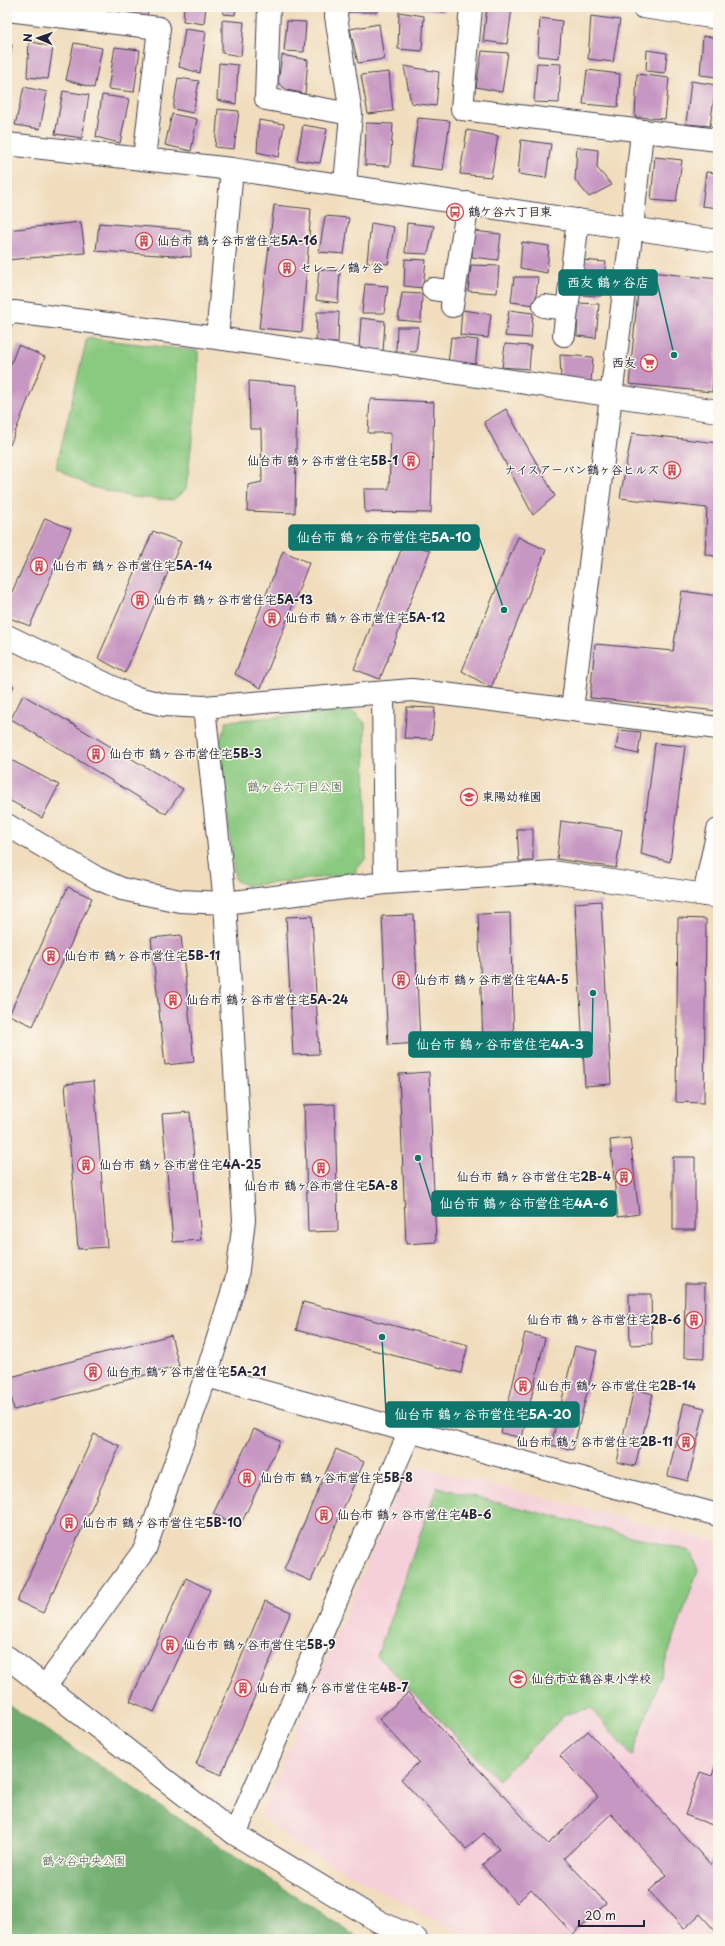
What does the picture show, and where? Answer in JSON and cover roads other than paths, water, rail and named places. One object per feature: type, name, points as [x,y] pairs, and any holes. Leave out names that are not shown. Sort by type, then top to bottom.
[{"type":"street","points":[[269,7],[266,100],[351,114]]},
{"type":"street","points":[[337,7],[336,16],[351,114],[345,185]]},
{"type":"street","points":[[471,7],[462,109],[718,140]]},
{"type":"street","points":[[643,7],[718,18]]},
{"type":"street","points":[[7,10],[159,28],[144,159]]},
{"type":"street","points":[[572,709],[632,228],[642,132]]},
{"type":"street","points":[[7,144],[232,169],[718,241]]},
{"type":"street","points":[[217,338],[232,169]]},
{"type":"street","points":[[433,290],[453,299],[468,203]]},
{"type":"street","points":[[564,335],[578,220]]},
{"type":"street","points":[[544,306],[567,309]]},
{"type":"street","points":[[7,314],[14,312],[217,338],[718,411]]},
{"type":"street","points":[[7,636],[133,697],[165,705],[204,707],[412,690],[718,728]]},
{"type":"street","points":[[382,693],[385,883]]},
{"type":"street","points":[[45,1687],[145,1549],[206,1376],[237,1277],[244,1220],[225,903],[204,707]]},
{"type":"street","points":[[7,825],[97,878],[122,888],[180,901],[225,903],[385,883],[552,872],[711,896],[718,830]]},
{"type":"street","points":[[206,1376],[718,1515]]},
{"type":"street","points":[[235,1834],[410,1431]]},
{"type":"street","points":[[7,1657],[235,1834],[378,1921],[416,1939]]},
{"type":"place","name":"鶴ケ谷六丁目東","points":[[455,212]]},
{"type":"place","name":"仙台市 鶴ヶ谷市営住宅5A-16","points":[[144,241]]},
{"type":"place","name":"セレーノ鶴ヶ谷","points":[[287,268]]},
{"type":"place","name":"西友 鶴ヶ谷店","points":[[674,355]]},
{"type":"place","name":"西友","points":[[649,363]]},
{"type":"place","name":"仙台市 鶴ヶ谷市営住宅5B-1","points":[[411,461]]},
{"type":"place","name":"ナイスアーバン鶴ヶ谷ヒルズ","points":[[672,470]]},
{"type":"place","name":"仙台市 鶴ヶ谷市営住宅5A-14","points":[[39,566]]},
{"type":"place","name":"仙台市 鶴ヶ谷市営住宅5A-13","points":[[140,600]]},
{"type":"place","name":"仙台市 鶴ヶ谷市営住宅5A-10","points":[[504,610]]},
{"type":"place","name":"仙台市 鶴ヶ谷市営住宅5A-12","points":[[272,618]]},
{"type":"place","name":"仙台市 鶴ヶ谷市営住宅5B-3","points":[[96,754]]},
{"type":"place","name":"東陽幼稚園","points":[[469,797]]},
{"type":"place","name":"仙台市 鶴ヶ谷市営住宅5B-11","points":[[51,956]]},
{"type":"place","name":"仙台市 鶴ヶ谷市営住宅4A-5","points":[[401,980]]},
{"type":"place","name":"仙台市 鶴ヶ谷市営住宅4A-3","points":[[593,993]]},
{"type":"place","name":"仙台市 鶴ヶ谷市営住宅5A-24","points":[[173,1000]]},
{"type":"place","name":"仙台市 鶴ヶ谷市営住宅4A-6","points":[[418,1158]]},
{"type":"place","name":"仙台市 鶴ヶ谷市営住宅4A-25","points":[[86,1165]]},
{"type":"place","name":"仙台市 鶴ヶ谷市営住宅5A-8","points":[[321,1168]]},
{"type":"place","name":"仙台市 鶴ヶ谷市営住宅2B-4","points":[[624,1177]]},
{"type":"place","name":"仙台市 鶴ヶ谷市営住宅2B-6","points":[[694,1320]]},
{"type":"place","name":"仙台市 鶴ヶ谷市営住宅5A-20","points":[[382,1337]]},
{"type":"place","name":"仙台市 鶴ヶ谷市営住宅5A-21","points":[[93,1372]]},
{"type":"place","name":"仙台市 鶴ヶ谷市営住宅2B-14","points":[[523,1386]]},
{"type":"place","name":"仙台市 鶴ヶ谷市営住宅2B-11","points":[[686,1442]]},
{"type":"place","name":"仙台市 鶴ヶ谷市営住宅5B-8","points":[[247,1478]]},
{"type":"place","name":"仙台市 鶴ヶ谷市営住宅4B-6","points":[[324,1515]]},
{"type":"place","name":"仙台市 鶴ヶ谷市営住宅5B-10","points":[[69,1523]]},
{"type":"place","name":"仙台市 鶴ヶ谷市営住宅5B-9","points":[[170,1645]]},
{"type":"place","name":"仙台市立鶴谷東小学校","points":[[518,1679]]},
{"type":"place","name":"仙台市 鶴ヶ谷市営住宅4B-7","points":[[243,1688]]},
{"type":"park label","name":"鶴ヶ谷六丁目公園","points":[[295,787]]},
{"type":"park label","name":"鶴々谷中央公園","points":[[84,1861]]}]
